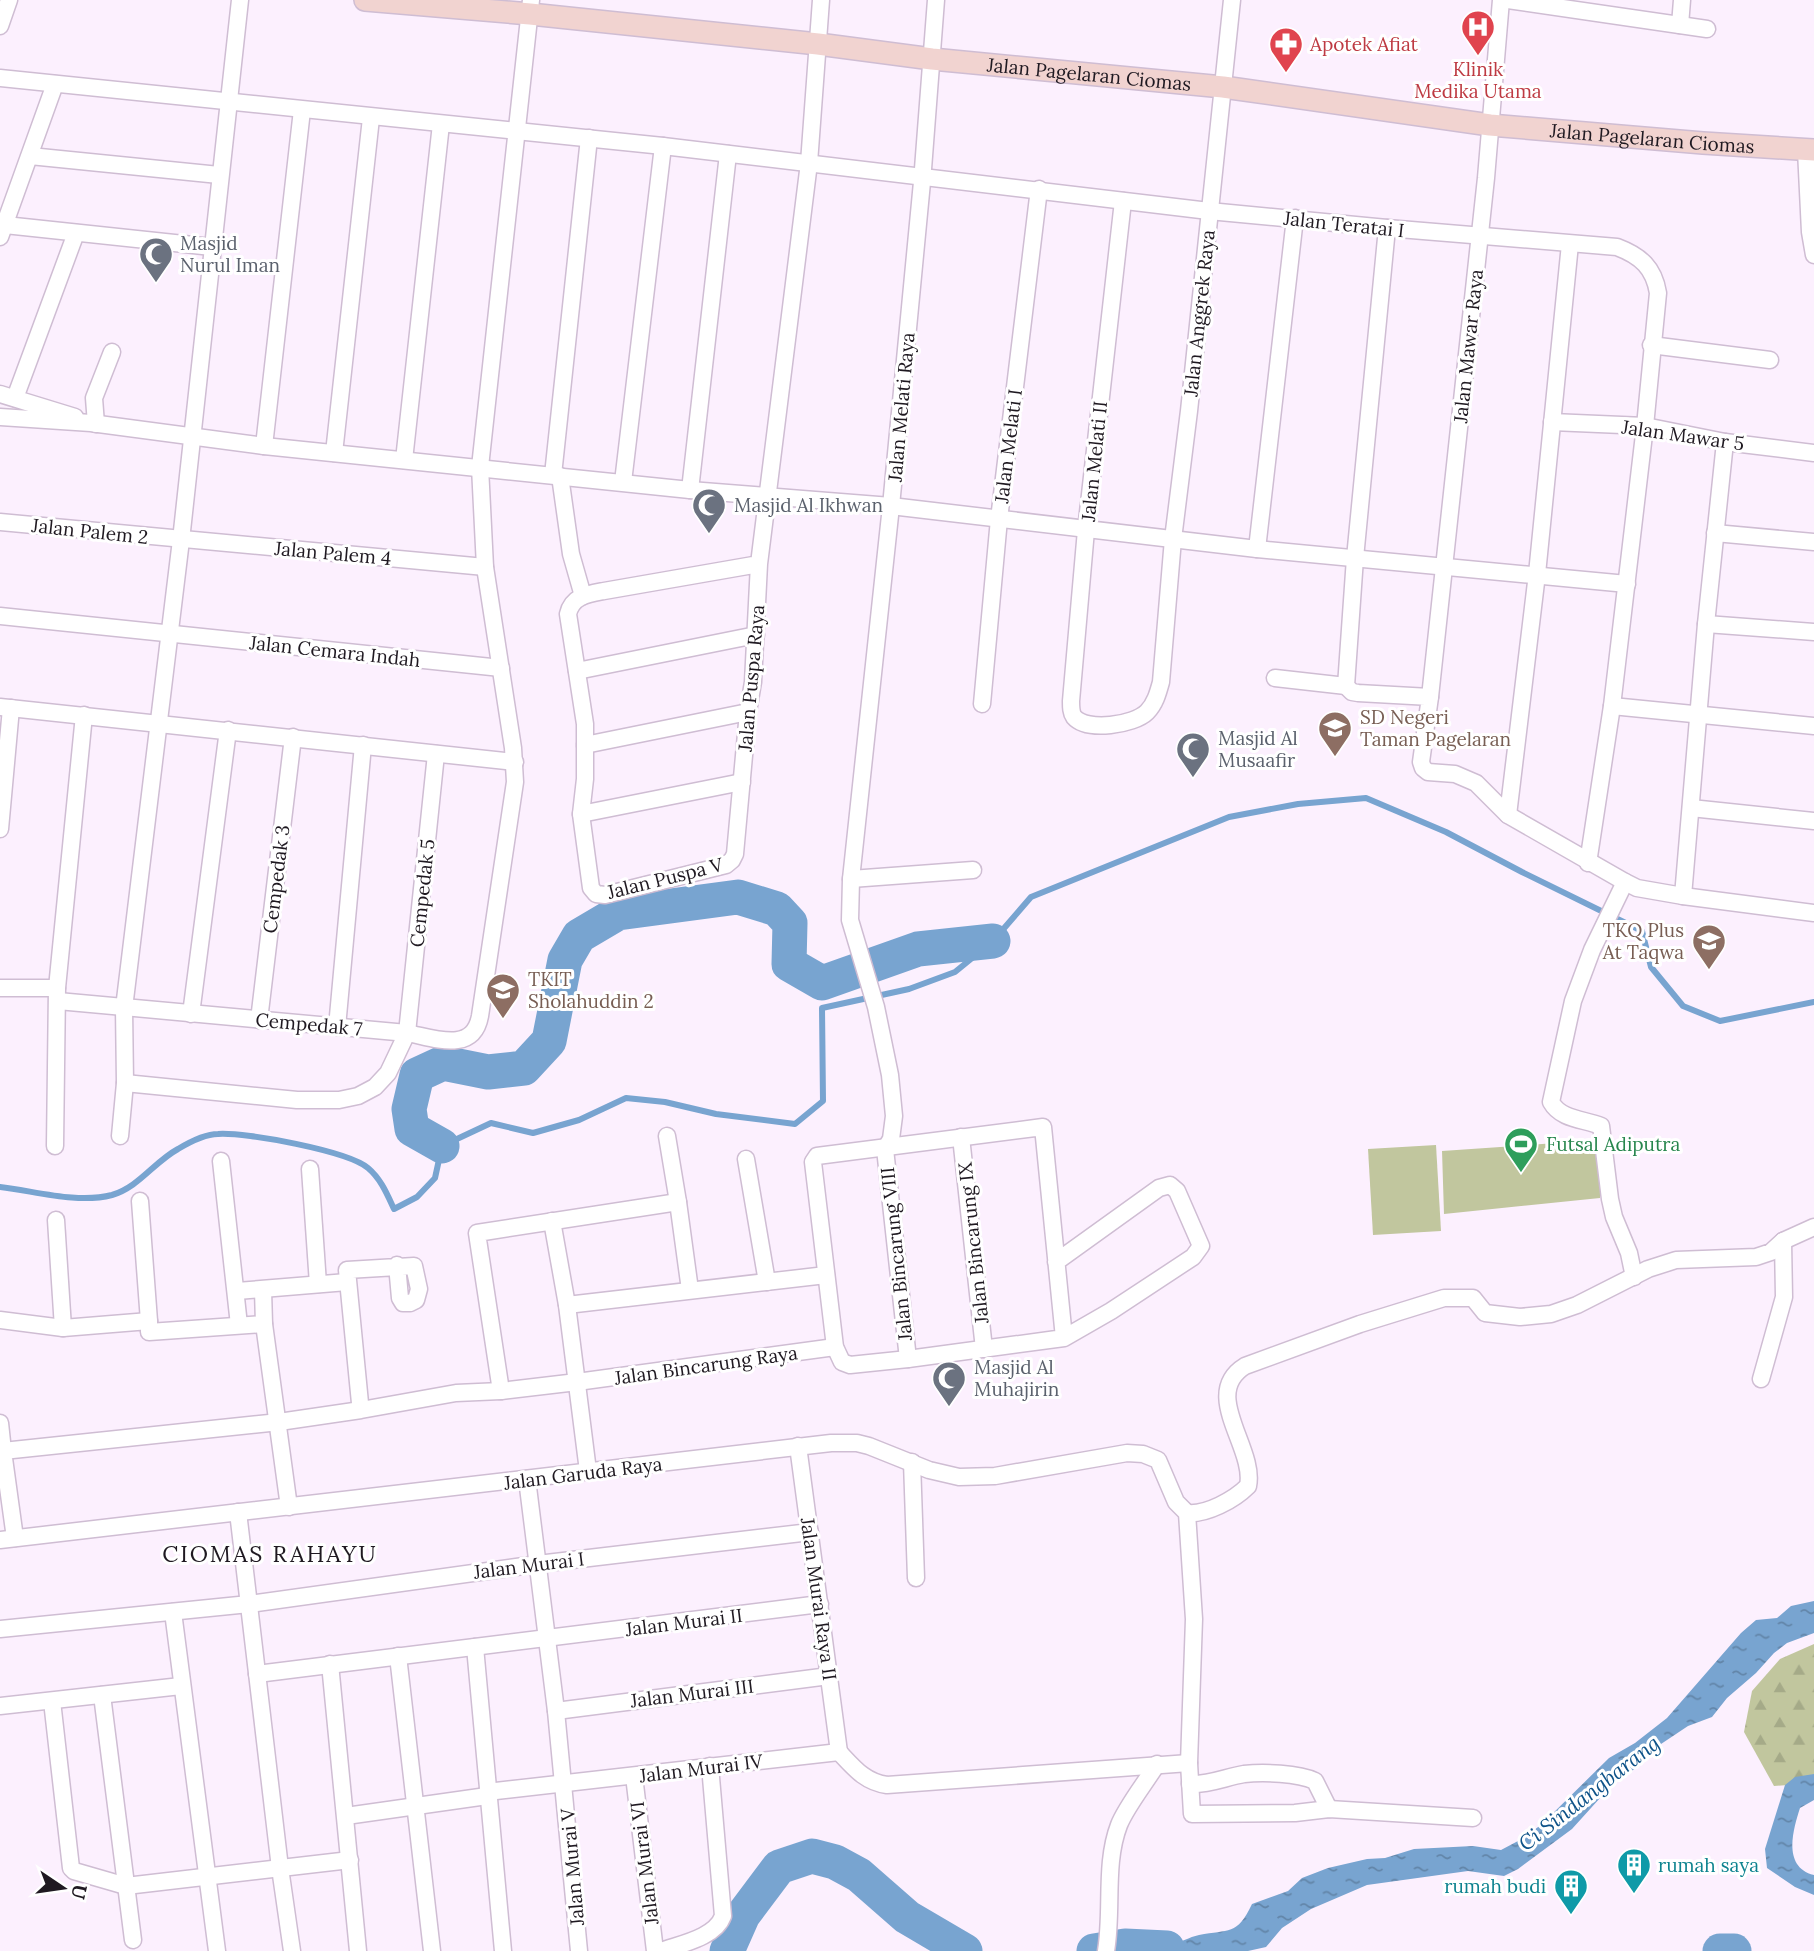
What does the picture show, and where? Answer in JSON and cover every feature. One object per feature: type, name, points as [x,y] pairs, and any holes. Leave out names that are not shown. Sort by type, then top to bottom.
[{"type":"main road","name":"Jalan Pagelaran Ciomas","points":[[365,0],[530,7],[932,59],[1223,87],[1490,125],[1810,150]]},
{"type":"street","points":[[0,26],[9,0]]},
{"type":"street","points":[[120,1136],[125,1083],[124,1008],[181,540],[240,0]]},
{"type":"street","name":"Jalan Puspa Raya","points":[[732,860],[753,682],[759,564],[809,163],[821,0]]},
{"type":"street","name":"Jalan Melati Raya","points":[[885,1149],[891,1139],[894,1116],[885,1044],[850,920],[850,879],[891,506],[936,0]]},
{"type":"street","name":"Jalan Anggrek Raya","points":[[1076,719],[1116,725],[1134,721],[1156,700],[1161,682],[1173,539],[1232,0]]},
{"type":"street","name":"Jalan Mawar Raya","points":[[1501,0],[1444,566],[1420,762],[1428,772],[1455,774],[1476,783],[1508,815]]},
{"type":"street","points":[[1508,0],[1707,29]]},
{"type":"street","points":[[1680,25],[1682,0]]},
{"type":"street","points":[[0,830],[6,707],[515,762],[485,567],[480,467],[530,7]]},
{"type":"street","name":"Jalan Teratai I","points":[[0,78],[663,146],[1209,211],[1387,229],[1617,247],[1639,258],[1649,267],[1658,293],[1627,584],[1588,863]]},
{"type":"street","points":[[55,83],[2,231],[76,233],[212,247]]},
{"type":"street","points":[[264,446],[302,110]]},
{"type":"street","points":[[334,453],[372,118]]},
{"type":"street","points":[[404,460],[441,124]]},
{"type":"street","points":[[583,596],[571,554],[556,475],[589,138]]},
{"type":"street","points":[[623,482],[663,146]]},
{"type":"street","points":[[1810,150],[1810,232],[1814,255]]},
{"type":"street","points":[[690,490],[728,154]]},
{"type":"street","points":[[30,156],[219,175]]},
{"type":"street","name":"Jalan Melati I","points":[[982,704],[999,519],[1039,189]]},
{"type":"street","name":"Jalan Melati II","points":[[1076,719],[1072,715],[1071,701],[1086,530],[1123,201]]},
{"type":"street","points":[[1257,549],[1295,218]]},
{"type":"street","points":[[1346,686],[1355,558],[1387,229]]},
{"type":"street","points":[[76,233],[7,396],[93,424]]},
{"type":"street","points":[[1570,244],[1537,575],[1508,815],[1588,863],[1637,888],[1814,913]]},
{"type":"street","points":[[1651,345],[1770,359]]},
{"type":"street","points":[[93,424],[94,398],[112,352]]},
{"type":"street","points":[[0,417],[93,424],[264,446],[690,490],[891,506],[1257,549],[1627,584]]},
{"type":"street","name":"Jalan Mawar 5","points":[[1552,422],[1645,426],[1725,442],[1814,453]]},
{"type":"street","points":[[1683,896],[1706,624],[1725,442]]},
{"type":"street","name":"Jalan Palem 2","points":[[0,522],[181,540]]},
{"type":"street","points":[[1715,533],[1814,542]]},
{"type":"street","name":"Jalan Palem 4","points":[[181,540],[485,567]]},
{"type":"street","points":[[742,782],[581,814],[586,745],[578,671],[568,614],[572,602],[583,596],[759,564]]},
{"type":"street","name":"Jalan Cemara Indah","points":[[0,616],[501,668]]},
{"type":"street","points":[[1706,624],[1814,632]]},
{"type":"street","points":[[578,671],[756,635]]},
{"type":"street","points":[[1275,678],[1346,686],[1352,692],[1358,693],[1430,697]]},
{"type":"street","points":[[1612,706],[1814,726]]},
{"type":"street","points":[[586,745],[748,712]]},
{"type":"street","points":[[55,1146],[57,995],[84,715]]},
{"type":"street","points":[[191,1014],[228,730]]},
{"type":"street","name":"Cempedak 3","points":[[259,1020],[293,737]]},
{"type":"street","points":[[337,1027],[363,745]]},
{"type":"street","name":"Cempedak 5","points":[[125,1083],[297,1100],[339,1100],[358,1096],[375,1087],[388,1073],[407,1032],[436,754]]},
{"type":"street","name":"Cempedak 7","points":[[0,988],[57,995],[124,1008],[407,1032],[446,1040],[469,1037],[475,1032],[480,1016],[515,782],[515,762]]},
{"type":"street","points":[[1691,808],[1814,821]]},
{"type":"street","name":"Jalan Puspa V","points":[[581,814],[591,888],[596,894],[605,895],[726,865],[732,860]]},
{"type":"street","points":[[850,879],[973,870]]},
{"type":"street","points":[[1625,882],[1601,929],[1573,1001],[1551,1102],[1555,1109],[1570,1117],[1601,1126],[1610,1199],[1614,1217],[1629,1253],[1634,1277]]},
{"type":"street","points":[[1056,1262],[1159,1188],[1170,1185],[1177,1191],[1201,1246],[1193,1257],[1111,1311],[1064,1338],[908,1360],[850,1365],[842,1362],[835,1347],[813,1162],[817,1156],[1043,1127],[1056,1262],[1064,1338]]},
{"type":"street","points":[[667,1136],[690,1290]]},
{"type":"street","name":"Jalan Bincarung IX","points":[[961,1137],[984,1349]]},
{"type":"street","name":"Jalan Bincarung VIII","points":[[885,1149],[908,1360]]},
{"type":"street","points":[[746,1159],[767,1282]]},
{"type":"street","points":[[221,1161],[240,1325]]},
{"type":"street","points":[[310,1169],[318,1283]]},
{"type":"street","points":[[140,1201],[149,1332],[264,1324]]},
{"type":"street","points":[[501,1391],[477,1233],[678,1202]]},
{"type":"street","points":[[56,1220],[63,1328]]},
{"type":"street","points":[[552,1221],[567,1305],[587,1471]]},
{"type":"street","points":[[1473,1818],[1329,1809],[1295,1813],[1192,1814],[1189,1763],[1194,1619],[1187,1513],[1202,1512],[1221,1504],[1248,1486],[1249,1475],[1227,1389],[1232,1375],[1245,1366],[1360,1324],[1444,1298],[1473,1298],[1485,1313],[1539,1316],[1577,1305],[1676,1260],[1756,1257],[1771,1252],[1783,1241],[1814,1227]]},
{"type":"street","points":[[1761,1379],[1784,1297],[1783,1241]]},
{"type":"street","points":[[360,1403],[347,1270],[397,1265]]},
{"type":"street","points":[[567,1305],[826,1275]]},
{"type":"street","points":[[237,1292],[347,1282]]},
{"type":"street","points":[[263,1290],[264,1324],[289,1507]]},
{"type":"street","points":[[0,1320],[63,1328],[149,1321]]},
{"type":"street","name":"Jalan Bincarung Raya","points":[[1,1451],[278,1422],[456,1393],[577,1382],[835,1347]]},
{"type":"street","points":[[0,1423],[7,1539]]},
{"type":"street","name":"Jalan Garuda Raya","points":[[7,1539],[798,1446],[857,1443],[942,1474],[975,1477],[1127,1453],[1143,1454],[1158,1461],[1176,1502],[1187,1513]]},
{"type":"street","name":"Jalan Murai Raya II","points":[[798,1446],[839,1752]]},
{"type":"street","points":[[912,1462],[916,1578]]},
{"type":"street","name":"Jalan Murai V","points":[[527,1479],[564,1783],[579,1951]]},
{"type":"street","points":[[238,1512],[292,1951]]},
{"type":"street","name":"Jalan Murai I","points":[[0,1629],[249,1604],[538,1564],[810,1532]]},
{"type":"street","name":"Jalan Murai II","points":[[257,1674],[820,1604]]},
{"type":"street","points":[[173,1612],[217,1951]]},
{"type":"street","points":[[475,1647],[503,1951]]},
{"type":"street","points":[[398,1656],[432,1951]]},
{"type":"street","points":[[330,1664],[358,1951]]},
{"type":"street","name":"Jalan Murai III","points":[[556,1711],[829,1676]]},
{"type":"street","points":[[0,1706],[181,1686]]},
{"type":"street","points":[[102,1695],[133,1940]]},
{"type":"street","points":[[52,1701],[71,1868],[74,1871],[125,1886],[350,1860]]},
{"type":"street","points":[[839,1752],[866,1778],[874,1783],[887,1785],[1189,1763]]},
{"type":"street","name":"Jalan Murai IV","points":[[346,1816],[564,1783],[839,1752]]},
{"type":"street","points":[[1106,1951],[1110,1927],[1112,1857],[1119,1824],[1157,1765]]},
{"type":"street","points":[[661,1951],[716,1928],[723,1916],[710,1766]]},
{"type":"street","points":[[1190,1784],[1199,1785],[1246,1774],[1304,1776],[1315,1781],[1329,1809]]},
{"type":"street","name":"Jalan Murai VI","points":[[634,1776],[654,1951]]},
{"type":"green space","name":"Futsal Adiputra","points":[[1600,1140],[1600,1198],[1444,1214],[1442,1151]]},
{"type":"green space","points":[[1436,1145],[1441,1231],[1373,1235],[1368,1149]]},
{"type":"green space","points":[[1814,1644],[1814,1783],[1774,1786],[1744,1732],[1752,1691],[1780,1659]]},
{"type":"water","points":[[1814,1601],[1814,1633],[1787,1643],[1774,1653],[1727,1698],[1712,1717],[1688,1726],[1661,1744],[1637,1767],[1610,1787],[1572,1829],[1518,1869],[1504,1876],[1468,1871],[1367,1885],[1311,1909],[1282,1928],[1266,1947],[1248,1951],[1119,1951],[1122,1935],[1172,1943],[1231,1929],[1242,1922],[1252,1904],[1288,1891],[1302,1878],[1328,1868],[1367,1859],[1385,1858],[1414,1849],[1473,1846],[1501,1850],[1541,1825],[1609,1758],[1635,1743],[1667,1718],[1741,1633],[1756,1620],[1777,1618],[1791,1606]]},
{"type":"water","points":[[1814,1774],[1814,1800],[1800,1808],[1792,1847],[1797,1864],[1814,1875],[1814,1895],[1795,1887],[1767,1868],[1765,1849],[1785,1785],[1795,1777]]},
{"type":"waterway","points":[[0,1187],[56,1196],[85,1198],[112,1195],[130,1186],[169,1154],[187,1144],[208,1136],[232,1134],[319,1149],[357,1162],[377,1177],[394,1209],[417,1197],[435,1178],[442,1146],[491,1123],[533,1133],[579,1120],[626,1098],[665,1102],[716,1114],[795,1124],[823,1101],[822,1008],[909,989],[955,972],[993,941],[1031,897],[1229,817],[1298,804],[1366,798],[1446,832],[1642,931],[1651,967],[1683,1006],[1720,1021],[1814,1002]]},
{"type":"waterway","points":[[442,1146],[412,1129],[409,1109],[417,1075],[443,1063],[488,1072],[524,1068],[549,1041],[565,960],[579,936],[618,913],[738,897],[777,909],[790,923],[789,964],[822,983],[918,949],[993,941]]},
{"type":"waterway","name":"Ci Sindangbarang","points":[[727,1951],[743,1915],[779,1867],[812,1856],[835,1862],[859,1875],[907,1917],[965,1951]]},
{"type":"waterway","name":"Ci Sindangbarang","points":[[1094,1951],[1125,1946],[1167,1948]]},
{"type":"waterway","points":[[1720,1951],[1734,1951]]},
{"type":"place","name":"Klinik Medika Utama","points":[[1478,57]]},
{"type":"place","name":"Apotek Afiat","points":[[1286,74]]},
{"type":"place","name":"Masjid Nurul Iman","points":[[156,284]]},
{"type":"place","name":"Masjid Al Ikhwan","points":[[709,535]]},
{"type":"place","name":"SD Negeri Taman Pagelaran","points":[[1335,758]]},
{"type":"place","name":"Masjid Al Musaafir","points":[[1193,779]]},
{"type":"place","name":"TKQ Plus At Taqwa","points":[[1709,971]]},
{"type":"place","name":"TKIT Sholahuddin 2","points":[[503,1020]]},
{"type":"place","name":"Futsal Adiputra","points":[[1521,1174]]},
{"type":"place","name":"Masjid Al Muhajirin","points":[[949,1408]]},
{"type":"place","name":"rumah saya","points":[[1634,1895]]},
{"type":"place","name":"rumah budi","points":[[1571,1916]]},
{"type":"district","name":"CIOMAS RAHAYU","points":[[270,1553]]}]
